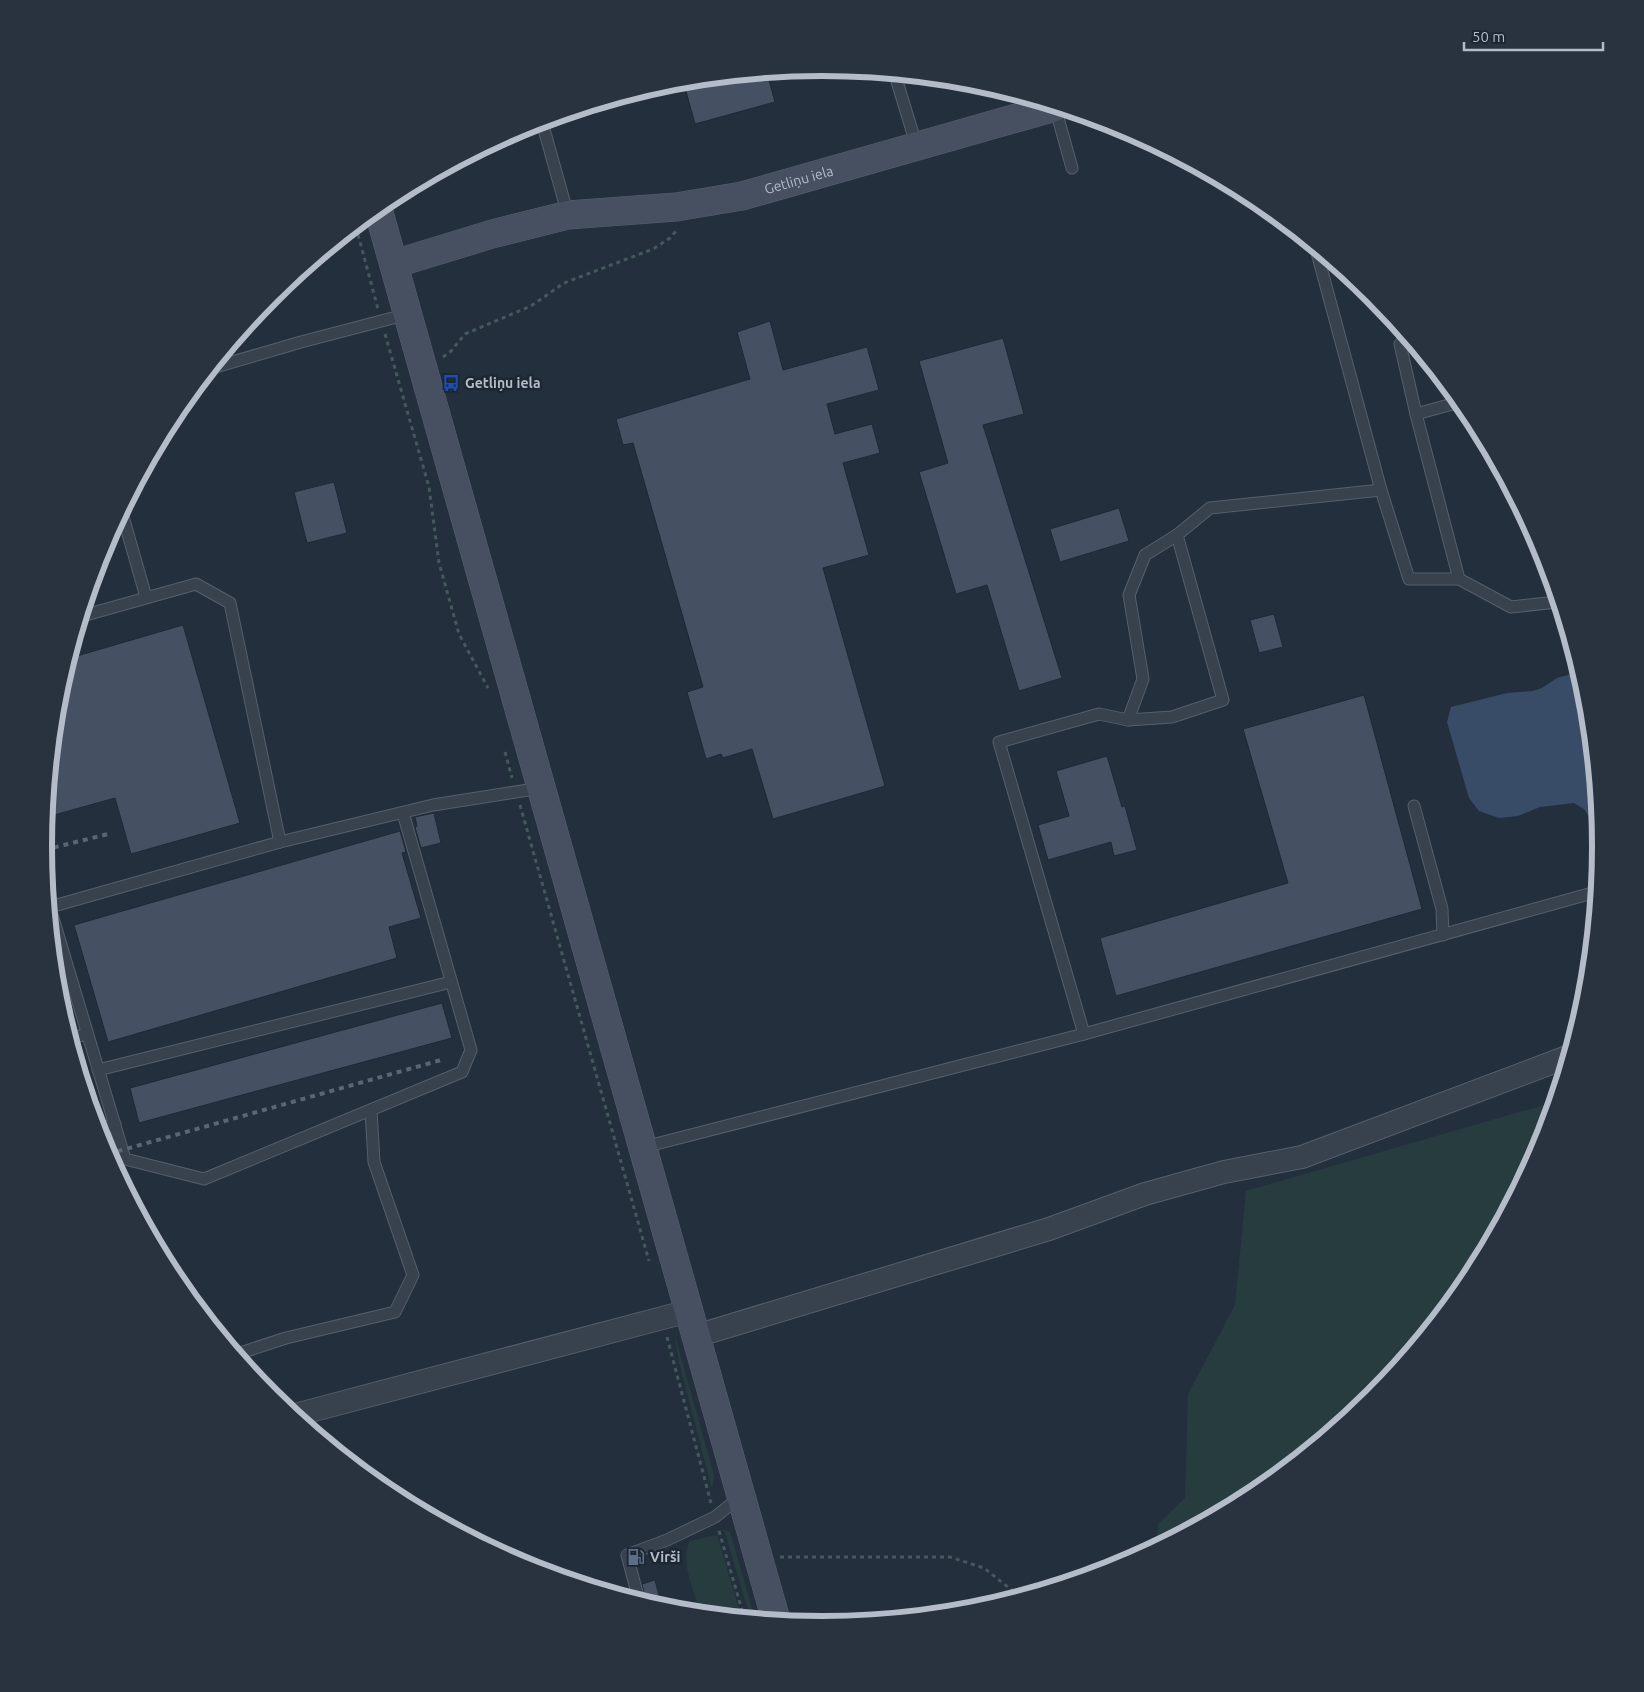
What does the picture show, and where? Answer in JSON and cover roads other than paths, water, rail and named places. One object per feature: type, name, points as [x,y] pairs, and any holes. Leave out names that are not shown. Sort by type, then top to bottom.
[{"type":"main road","name":"Getliņu iela","points":[[394,264],[492,234],[568,215],[676,207],[742,196],[1045,110]]},
{"type":"main road","points":[[380,216],[408,314],[529,790],[644,1147],[774,1614]]},
{"type":"street","points":[[302,1413],[664,1319],[692,1323],[1040,1232],[1145,1194],[1224,1172],[1302,1157],[1492,1084],[1561,1060]]},
{"type":"lane","points":[[897,80],[917,147]]},
{"type":"lane","points":[[1057,113],[1072,168]]},
{"type":"lane","points":[[544,129],[568,215]]},
{"type":"lane","points":[[1319,259],[1381,490],[1409,579],[1459,580],[1511,607],[1552,603]]},
{"type":"lane","points":[[222,365],[408,314]]},
{"type":"lane","points":[[1404,343],[1400,344],[1416,414],[1459,580]]},
{"type":"lane","points":[[1416,414],[1452,404]]},
{"type":"lane","points":[[1128,720],[1143,679],[1129,595],[1145,555],[1177,535],[1210,508],[1381,490]]},
{"type":"lane","points":[[125,522],[146,597]]},
{"type":"lane","points":[[1084,1034],[999,742],[1100,714],[1128,720],[1172,717],[1223,700],[1177,535]]},
{"type":"lane","points":[[89,614],[196,584],[230,603],[280,842]]},
{"type":"lane","points":[[55,907],[280,842],[469,798],[529,790]]},
{"type":"lane","points":[[1414,806],[1442,909],[1443,935]]},
{"type":"lane","points":[[58,935],[126,1159],[204,1179],[462,1072],[470,1050],[403,813]]},
{"type":"lane","points":[[644,1147],[1084,1034],[1590,894]]},
{"type":"lane","points":[[98,1070],[451,982]]},
{"type":"lane","points":[[77,1037],[87,1034]]},
{"type":"lane","points":[[242,1352],[286,1338],[395,1312],[413,1275],[374,1162],[371,1110]]},
{"type":"lane","points":[[106,1127],[115,1124]]},
{"type":"lane","points":[[637,1592],[626,1555],[667,1540],[715,1517],[741,1496]]},
{"type":"water","points":[[1572,674],[1577,696],[1585,746],[1591,819],[1584,809],[1574,803],[1540,807],[1518,816],[1499,818],[1479,811],[1469,798],[1447,722],[1451,707],[1507,693],[1533,691],[1542,688],[1557,678]]},
{"type":"railway","points":[[52,848],[108,834]]},
{"type":"railway","points":[[116,1152],[441,1060]]},
{"type":"place","name":"Getliņu iela","points":[[451,383]]},
{"type":"place","name":"Virši","points":[[636,1557]]}]
